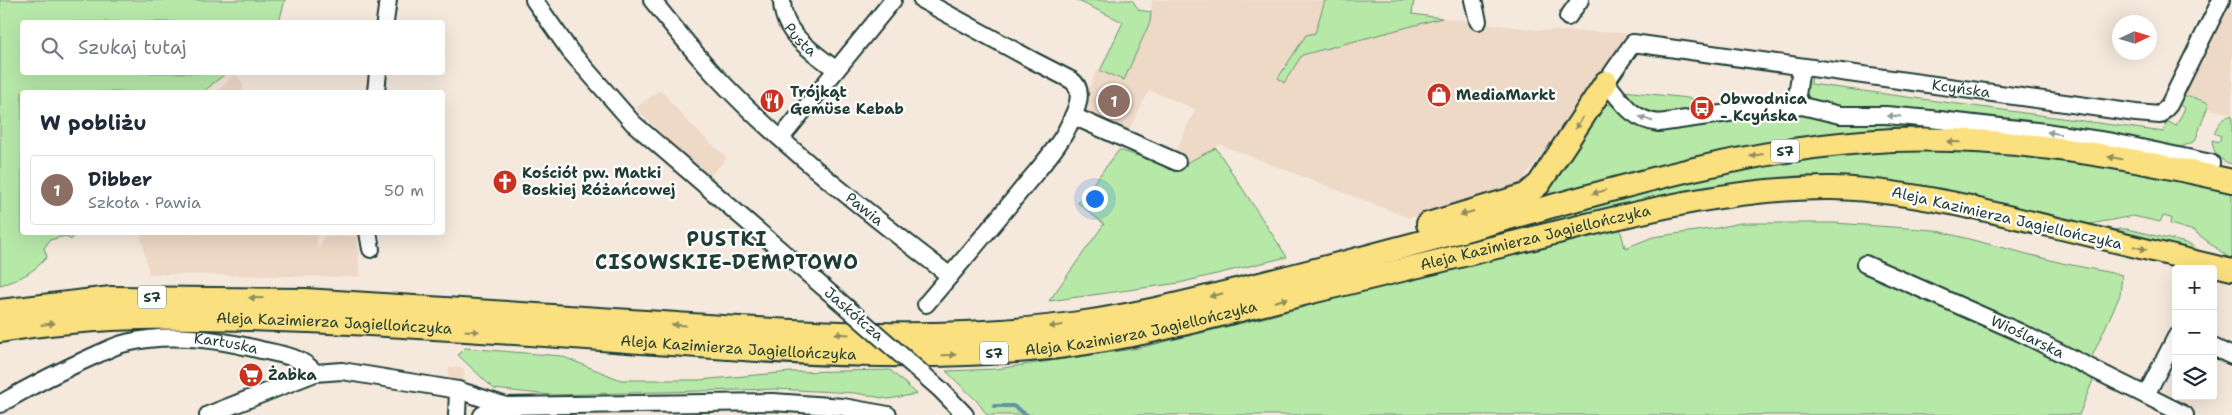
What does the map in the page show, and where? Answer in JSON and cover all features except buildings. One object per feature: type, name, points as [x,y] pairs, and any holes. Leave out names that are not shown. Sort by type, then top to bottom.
[{"type":"highway","points":[[1348,262],[1408,230],[1526,195],[1538,184],[1606,82]]},
{"type":"highway","name":"Aleja Kazimierza Jagiellończyka","points":[[0,311],[111,298],[249,298],[315,300],[798,332],[927,336],[1028,330],[1108,319],[1188,302],[1348,262],[1675,172],[1788,150],[1857,142],[1918,140],[2015,146],[2146,163],[2232,181]]},
{"type":"highway","name":"Aleja Kazimierza Jagiellończyka","points":[[0,332],[70,321],[185,316],[360,323],[846,355],[976,354],[1034,350],[1095,342],[1170,327],[1612,219],[1728,196],[1786,189],[1836,188],[1911,195],[1970,207]]},
{"type":"main road","name":"Aleja Kazimierza Jagiellończyka","points":[[1970,207],[2232,270]]},
{"type":"street","points":[[385,20],[388,0]]},
{"type":"street","name":"Jaskółcza","points":[[534,0],[570,51],[633,123],[941,390],[958,412]]},
{"type":"street","name":"Pawia","points":[[652,0],[714,73],[781,138],[868,212],[950,276]]},
{"type":"street","name":"Pusta","points":[[782,0],[783,15],[790,32],[836,70]]},
{"type":"street","points":[[781,138],[893,0]]},
{"type":"street","points":[[922,0],[1077,83],[1080,91],[1073,116],[1065,133],[1045,161],[926,304]]},
{"type":"street","points":[[1473,0],[1478,21]]},
{"type":"street","points":[[1568,17],[1580,0]]},
{"type":"street","name":"Kcyńska","points":[[1606,82],[1633,43],[2136,113],[2160,114],[2169,105],[2221,0]]},
{"type":"street","points":[[1801,67],[1797,96],[1802,106]]},
{"type":"street","points":[[376,90],[378,75]]},
{"type":"street","points":[[1606,82],[1630,112],[1644,121],[1659,123],[1770,108],[1802,106],[1840,115],[1913,117],[2039,131],[2113,142],[2222,165]]},
{"type":"street","points":[[1073,116],[1177,162]]},
{"type":"street","points":[[369,235],[371,249]]},
{"type":"street","name":"Wioślarska","points":[[1866,264],[2019,332],[2153,404],[2185,415]]},
{"type":"street","name":"Kartuska","points":[[0,404],[60,370],[125,343],[151,339],[196,338],[238,344],[289,357],[307,364],[315,373]]},
{"type":"street","points":[[2153,404],[2172,349]]},
{"type":"street","points":[[2217,349],[2232,356]]},
{"type":"street","points":[[208,415],[315,373],[342,371],[458,390],[506,406]]},
{"type":"street","points":[[457,415],[458,390]]},
{"type":"street","points":[[482,415],[492,409],[506,406],[773,402],[843,407],[888,415]]},
{"type":"shaded area","points":[[1152,0],[1325,0],[1315,32],[1404,13],[1537,30],[1626,33],[1612,60],[1515,190],[1409,218],[1219,144],[1216,148],[1176,168],[1169,167],[1195,109],[1149,90],[1128,132],[1080,112],[1097,70],[1124,80],[1150,22]]},
{"type":"shaded area","points":[[2232,9],[2232,114],[2208,108],[2209,103],[2189,96],[2183,97],[2221,18]]},
{"type":"shaded area","points":[[234,75],[243,83],[243,90],[219,90]]},
{"type":"shaded area","points":[[660,90],[687,121],[727,158],[710,176],[673,145],[636,108]]},
{"type":"shaded area","points":[[140,235],[317,235],[318,251],[323,237],[357,236],[360,277],[149,274]]},
{"type":"shaded area","points":[[449,367],[464,368],[463,382],[448,379]]},
{"type":"green space","points":[[0,0],[285,0],[280,20],[20,20],[20,75],[224,75],[205,90],[20,90],[20,235],[75,235],[71,240],[65,236],[50,240],[44,248],[47,257],[37,267],[14,281],[0,285]]},
{"type":"green space","points":[[1076,0],[1132,0],[1139,10],[1151,12],[1150,22],[1124,80],[1100,71],[1123,22]]},
{"type":"green space","points":[[1325,0],[1414,0],[1412,14],[1442,18],[1302,55],[1284,83],[1278,78],[1306,35],[1315,33]]},
{"type":"green space","points":[[1812,74],[1811,84],[2164,132],[2167,121],[2176,126],[2185,108],[2179,105],[2183,97],[2189,96],[2209,103],[2195,141],[2179,148],[2079,131],[1839,109],[1818,103],[1809,97],[1803,88],[1808,75]]},
{"type":"green space","points":[[1623,91],[1697,99],[1684,112],[1654,118],[1635,110]]},
{"type":"green space","points":[[1609,104],[1615,106],[1636,124],[1784,111],[1960,127],[1951,132],[1534,201],[1602,105]]},
{"type":"green space","points":[[2232,115],[2232,164],[2218,156],[2212,140],[2219,142],[2221,136],[2214,133],[2223,120]]},
{"type":"green space","points":[[1216,148],[1287,257],[1179,283],[1049,301],[1104,224],[1078,203],[1119,150],[1176,168]]},
{"type":"green space","points":[[1875,151],[1958,151],[2061,160],[2165,178],[2232,193],[2232,260],[2194,231],[2170,224],[2171,218],[2163,216],[2160,222],[2133,216],[2080,226],[1906,184],[1539,225],[1536,221],[1685,181],[1790,161]]},
{"type":"green space","points":[[1740,223],[1835,223],[1934,230],[2062,263],[2122,275],[2120,295],[2090,361],[2099,365],[2079,415],[987,415],[977,401],[946,371],[996,369],[1139,348],[1271,316],[1377,287],[1620,228],[1625,248],[1653,237]]},
{"type":"green space","points":[[2119,229],[2127,229],[2190,244],[2204,255],[2108,233]]},
{"type":"green space","points":[[465,348],[561,356],[621,380],[699,380],[791,372],[890,370],[917,394],[888,399],[855,393],[776,389],[550,395],[494,389],[458,355]]},
{"type":"waterway","points":[[994,406],[1013,406],[1027,415]]},
{"type":"place","name":"MediaMarkt","points":[[1439,95]]},
{"type":"place","name":"Trójkąt Gemüse Kebab","points":[[772,101]]},
{"type":"place","name":"Dibber","points":[[1114,101]]},
{"type":"place","name":"Obwodnica - Kcyńska","points":[[1702,108]]},
{"type":"place","name":"Kościół pw. Matki Boskiej Różańcowej","points":[[505,182]]},
{"type":"place","name":"Żabka","points":[[251,375]]},
{"type":"district","name":"PUSTKI CISOWSKIE-DEMPTOWO","points":[[727,250]]}]
